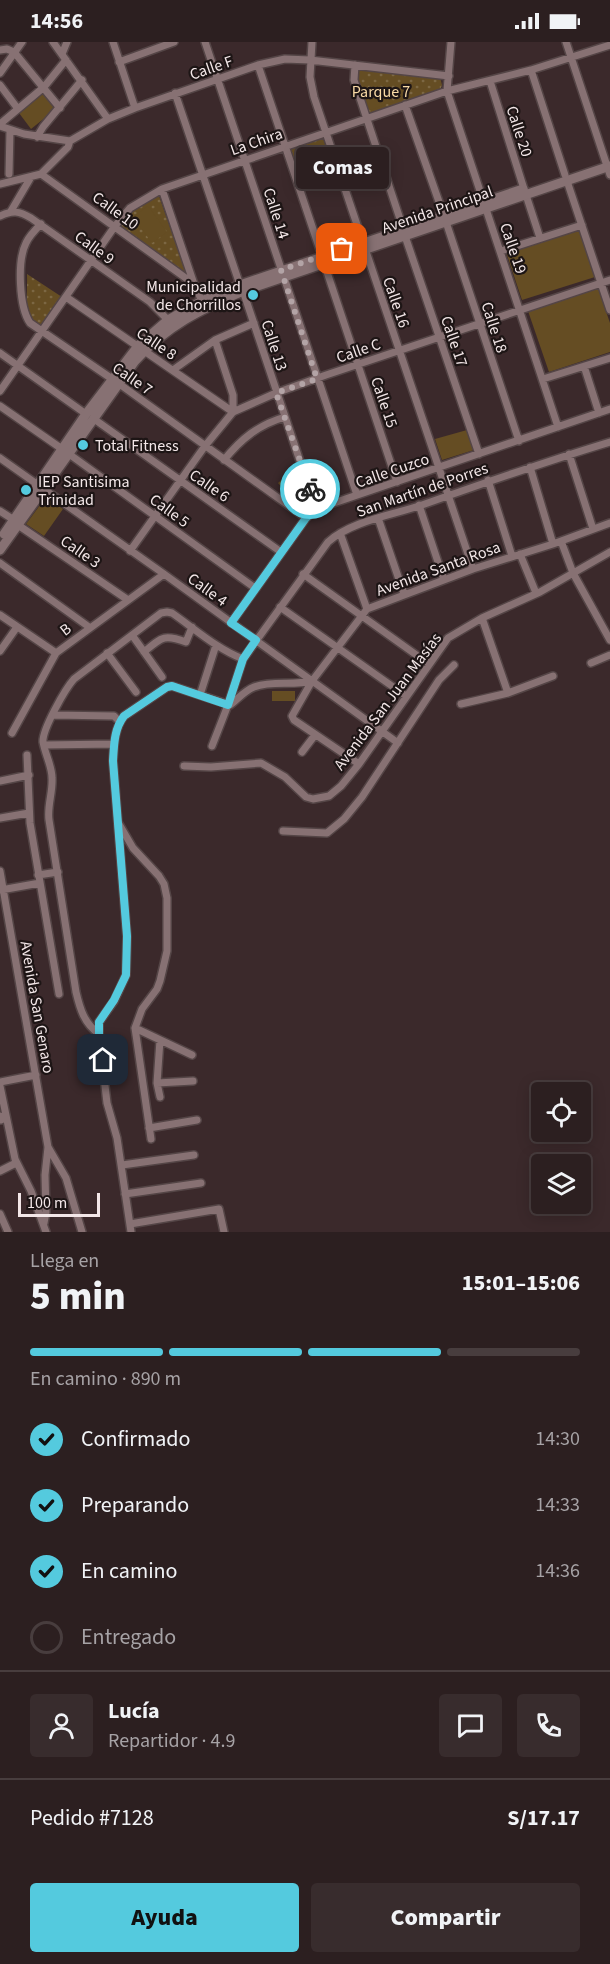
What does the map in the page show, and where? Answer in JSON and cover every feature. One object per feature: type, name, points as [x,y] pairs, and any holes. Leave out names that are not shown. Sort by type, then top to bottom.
[{"type":"street","points":[[0,73],[22,42]]},
{"type":"street","points":[[53,42],[108,119]]},
{"type":"street","points":[[67,42],[64,57],[44,87],[0,125],[37,137],[70,141]]},
{"type":"street","points":[[113,42],[135,108]]},
{"type":"street","points":[[119,62],[174,42]]},
{"type":"street","name":"Calle 14","points":[[205,42],[357,495]]},
{"type":"street","name":"Calle 16","points":[[312,42],[310,77],[314,97],[473,568]]},
{"type":"street","name":"Calle 19","points":[[451,42],[447,91],[558,427]]},
{"type":"street","points":[[566,42],[608,166]]},
{"type":"street","name":"La Chira","points":[[0,391],[115,226],[130,208],[162,189],[447,91],[531,70],[610,45]]},
{"type":"street","points":[[0,50],[7,49],[14,52],[60,108]]},
{"type":"street","name":"Calle F","points":[[41,174],[68,147],[70,141],[108,119],[175,93],[285,59],[449,76]]},
{"type":"street","name":"Calle 17","points":[[355,65],[354,80],[479,454]]},
{"type":"street","name":"Calle 15","points":[[258,66],[397,482]]},
{"type":"street","points":[[531,70],[610,310]]},
{"type":"street","points":[[37,137],[82,81]]},
{"type":"street","name":"Calle 20","points":[[490,81],[540,238]]},
{"type":"street","points":[[0,85],[18,109]]},
{"type":"street","name":"Calle 13","points":[[175,93],[316,509]]},
{"type":"street","name":"Calle 18","points":[[405,105],[519,441]]},
{"type":"street","points":[[9,174],[10,130]]},
{"type":"street","name":"Avenida Principal","points":[[0,550],[16,522],[115,381],[141,348],[168,320],[202,301],[282,273],[608,166]]},
{"type":"street","points":[[0,184],[41,174]]},
{"type":"street","name":"Calle 10","points":[[41,174],[194,284],[202,301]]},
{"type":"street","points":[[0,216],[11,211],[31,177]]},
{"type":"street","points":[[162,189],[194,284]]},
{"type":"street","name":"Calle 9","points":[[11,211],[20,212],[41,225],[150,302],[168,320]]},
{"type":"street","name":"Calle 7","points":[[41,225],[30,235],[24,246],[20,269],[25,316],[30,323],[306,518]]},
{"type":"street","points":[[501,251],[582,225]]},
{"type":"street","name":"Calle C","points":[[130,551],[205,446],[233,412],[276,393],[610,280]]},
{"type":"street","name":"Avenida Principal","points":[[141,348],[176,324],[241,288]]},
{"type":"street","name":"Calle 8","points":[[66,297],[233,412]]},
{"type":"street","points":[[173,370],[215,340],[254,323]]},
{"type":"street","points":[[215,340],[233,395],[233,412]]},
{"type":"street","name":"Calle 6","points":[[0,353],[281,552]]},
{"type":"street","points":[[543,379],[610,358]]},
{"type":"street","points":[[584,366],[599,413]]},
{"type":"street","name":"Calle 5","points":[[0,406],[255,588]]},
{"type":"street","name":"Calle Cuzco","points":[[231,623],[306,518],[316,509],[610,409]]},
{"type":"street","points":[[225,460],[245,436],[260,426],[285,417]]},
{"type":"street","name":"San Martín de Porres","points":[[212,746],[243,659],[303,574],[328,542],[340,532],[420,506],[488,480],[610,442]]},
{"type":"street","points":[[569,454],[593,529]]},
{"type":"street","name":"Calle 4","points":[[0,458],[398,743]]},
{"type":"street","points":[[530,467],[553,544]]},
{"type":"street","points":[[488,480],[512,556]]},
{"type":"street","points":[[420,506],[444,580]]},
{"type":"street","name":"Calle 3","points":[[0,511],[128,600]]},
{"type":"street","points":[[378,518],[404,594]]},
{"type":"street","name":"Avenida Principal","points":[[0,540],[16,522]]},
{"type":"street","name":"Avenida Santa Rosa","points":[[315,735],[292,717],[312,681],[364,611],[473,568],[553,544],[610,523]]},
{"type":"street","points":[[340,532],[364,611]]},
{"type":"street","points":[[561,541],[573,573],[610,640]]},
{"type":"street","name":"Avenida San Juan Masías","points":[[184,766],[212,767],[261,763],[285,777],[306,797],[313,799],[329,796],[359,764],[448,638],[482,618],[536,593],[610,553]]},
{"type":"street","points":[[520,554],[536,593]]},
{"type":"street","points":[[0,563],[89,627]]},
{"type":"street","name":"B","points":[[12,733],[56,653],[164,574]]},
{"type":"street","points":[[303,574],[364,611],[429,664]]},
{"type":"street","points":[[280,607],[406,696]]},
{"type":"street","points":[[99,1034],[88,1024],[78,1003],[48,809],[52,779],[43,734],[66,688],[74,679],[161,613],[172,614],[231,655],[243,659]]},
{"type":"street","points":[[0,615],[56,653]]},
{"type":"street","points":[[482,618],[508,693]]},
{"type":"street","points":[[0,651],[17,627]]},
{"type":"street","points":[[144,651],[162,637],[172,637],[186,642],[192,627]]},
{"type":"street","points":[[132,635],[162,677]]},
{"type":"street","points":[[200,695],[216,645]]},
{"type":"street","points":[[107,653],[136,692]]},
{"type":"street","points":[[591,663],[610,655]]},
{"type":"street","points":[[283,831],[327,833],[334,829],[362,797],[439,680],[454,665]]},
{"type":"street","points":[[461,704],[508,693],[553,676]]},
{"type":"street","points":[[224,1232],[219,1209],[130,1228],[122,1165],[107,1103],[99,1034],[99,1022],[114,1000],[126,975],[127,936],[117,820],[114,744],[124,716],[167,687],[176,686],[228,705],[253,688],[263,685],[312,681]]},
{"type":"street","points":[[53,715],[114,716],[120,722]]},
{"type":"street","points":[[302,752],[315,735],[359,764]]},
{"type":"street","points":[[44,745],[114,744]]},
{"type":"street","points":[[27,755],[29,813],[59,994]]},
{"type":"street","points":[[0,781],[29,775]]},
{"type":"street","points":[[0,818],[29,813]]},
{"type":"street","points":[[117,820],[133,848],[159,876],[164,884],[167,898],[167,951],[160,981],[157,989],[142,1008],[135,1028],[151,1139]]},
{"type":"street","name":"Avenida San Genaro","points":[[0,871],[48,1147]]},
{"type":"street","points":[[2,890],[58,872]]},
{"type":"street","points":[[135,1028],[192,1054]]},
{"type":"street","points":[[160,1040],[157,1082],[160,1097]]},
{"type":"street","points":[[36,1075],[0,1084],[16,1163],[31,1191],[44,1229]]},
{"type":"street","points":[[142,1080],[193,1081]]},
{"type":"street","points":[[149,1128],[197,1120]]},
{"type":"street","points":[[44,1229],[48,1147]]},
{"type":"street","points":[[48,1147],[66,1178],[82,1232]]},
{"type":"street","points":[[122,1165],[194,1155]]},
{"type":"street","points":[[0,1171],[16,1163]]},
{"type":"street","points":[[126,1194],[201,1183]]},
{"type":"street","points":[[0,1214],[8,1232]]},
{"type":"green space","name":"Parque 7","points":[[358,69],[440,77],[442,85],[440,91],[368,116],[356,77]]},
{"type":"green space","points":[[388,88],[393,102],[370,110],[365,96]]},
{"type":"green space","points":[[44,93],[56,109],[31,129],[19,113]]},
{"type":"green space","points":[[323,138],[332,165],[299,175],[290,148]]},
{"type":"green space","points":[[158,193],[187,275],[119,226],[140,203]]},
{"type":"green space","points":[[148,206],[167,232],[152,243],[133,217]]},
{"type":"green space","points":[[579,228],[595,277],[522,300],[506,252]]},
{"type":"green space","points":[[27,274],[62,297],[40,329],[28,311]]},
{"type":"green space","points":[[598,288],[610,323],[610,352],[549,372],[528,311]]},
{"type":"green space","points":[[467,430],[474,450],[442,460],[435,439]]},
{"type":"green space","points":[[293,469],[302,478],[286,492],[278,483]]},
{"type":"green space","points":[[46,497],[63,509],[44,536],[26,524]]},
{"type":"green space","points":[[272,691],[295,691],[295,701],[272,701]]},
{"type":"way so far","points":[[310,489],[276,393],[317,379],[281,270],[342,249]]},
{"type":"place","name":"Comas","points":[[342,249]]},
{"type":"place","name":"Municipalidad de Chorrillos","points":[[253,295]]},
{"type":"place","name":"Total Fitness","points":[[83,445]]},
{"type":"place","name":"IEP Santisima Trinidad","points":[[26,490]]},
{"type":"route","points":[[103,1060],[99,1022],[114,1000],[126,975],[127,936],[113,761],[114,741],[120,722],[124,716],[167,687],[172,686],[228,705],[243,659],[256,640],[231,623],[306,518],[316,509],[310,489]]}]
